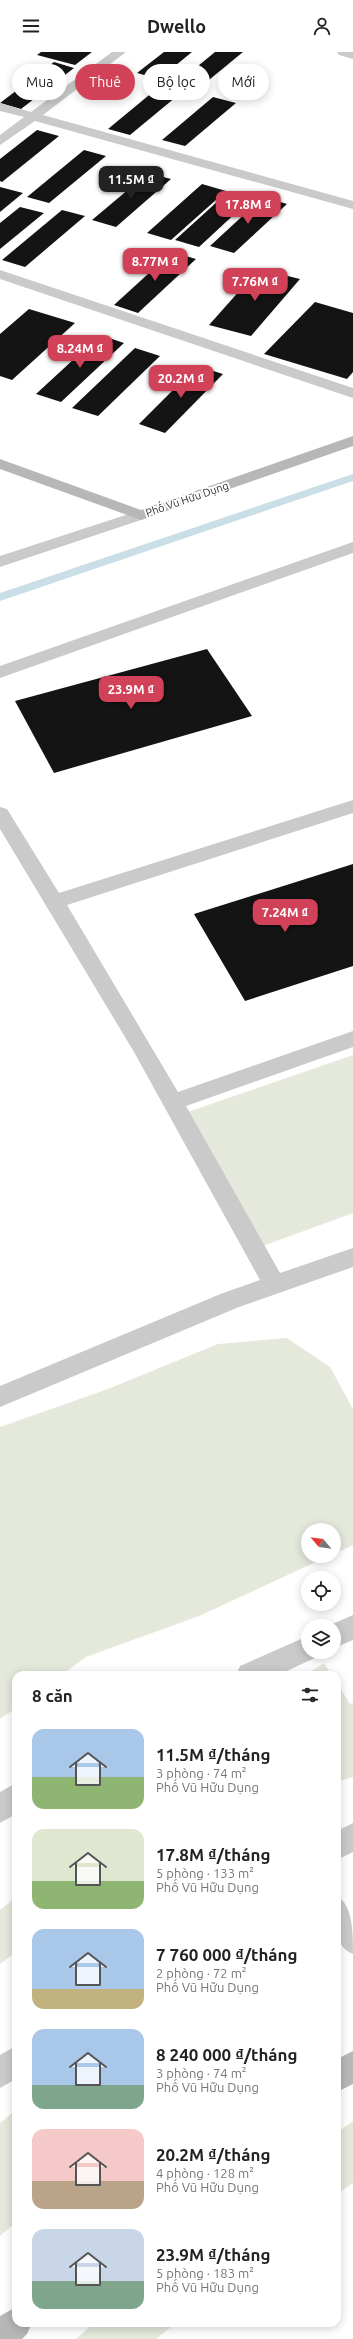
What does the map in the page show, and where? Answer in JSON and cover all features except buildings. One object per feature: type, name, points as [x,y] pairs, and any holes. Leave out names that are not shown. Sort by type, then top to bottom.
[{"type":"street","points":[[0,141],[120,52]]},
{"type":"street","points":[[343,52],[353,55]]},
{"type":"street","points":[[0,107],[353,205]]},
{"type":"street","points":[[0,274],[353,393]]},
{"type":"street","name":"Phố Vũ Hữu Dụng","points":[[0,464],[141,516],[353,441]]},
{"type":"street","points":[[0,562],[141,516]]},
{"type":"street","points":[[0,672],[353,547]]},
{"type":"street","points":[[56,901],[353,806]]},
{"type":"street","points":[[0,814],[56,901],[173,1102],[274,1284]]},
{"type":"street","points":[[173,1102],[353,1039]]},
{"type":"street","points":[[0,1398],[274,1284],[351,1264]]},
{"type":"street","points":[[341,1633],[353,1627]]},
{"type":"street","points":[[259,1671],[301,1651]]},
{"type":"street","points":[[0,1809],[12,1800]]},
{"type":"street","points":[[341,1844],[353,1837]]},
{"type":"street","points":[[341,1918],[353,1940]]},
{"type":"street","points":[[0,2074],[12,2064]]},
{"type":"street","points":[[341,2074],[353,2066]]},
{"type":"street","points":[[0,2338],[12,2327]]},
{"type":"shaded area","points":[[353,1055],[353,1213],[252,1250],[179,1115]]},
{"type":"shaded area","points":[[287,1338],[330,1367],[353,1409],[353,1545],[341,1551],[341,1523],[301,1523],[301,1563],[314,1563],[199,1616],[86,1657],[67,1671],[12,1671],[12,1711],[0,1719],[0,1427],[108,1389],[218,1344]]},
{"type":"shaded area","points":[[324,1663],[329,1671],[311,1671]]},
{"type":"shaded area","points":[[341,1689],[350,1704],[353,1703],[353,1777],[341,1781]]},
{"type":"shaded area","points":[[12,1900],[12,1955],[0,1964],[0,1910]]},
{"type":"shaded area","points":[[12,2113],[12,2226],[0,2236],[0,2123]]},
{"type":"shaded area","points":[[353,2121],[353,2183],[341,2191],[341,2130]]},
{"type":"shaded area","points":[[90,2327],[171,2327],[156,2339],[76,2339]]},
{"type":"waterway","points":[[0,597],[353,477]]}]
